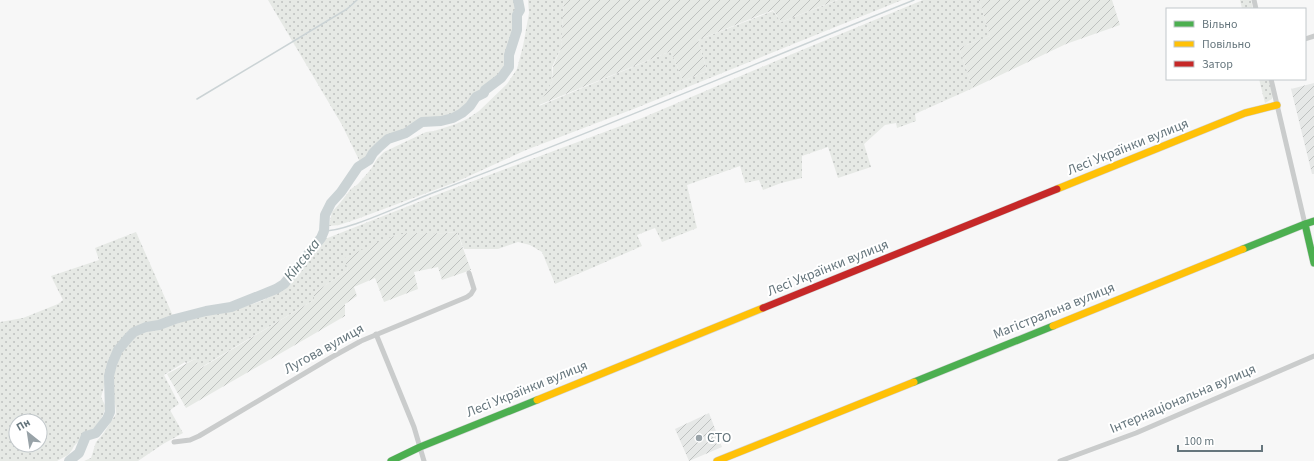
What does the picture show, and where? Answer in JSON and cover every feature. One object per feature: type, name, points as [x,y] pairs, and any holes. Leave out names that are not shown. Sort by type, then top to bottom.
[{"type":"street","points":[[1271,80],[1314,262]]},
{"type":"street","name":"Лесі Українки вулиця","points":[[391,461],[420,447],[1245,113],[1260,108],[1277,105]]},
{"type":"street","name":"Магістральна вулиця","points":[[717,461],[1314,221]]},
{"type":"street","name":"Лугова вулиця","points":[[174,442],[190,440],[199,436],[332,356],[361,341],[471,294],[474,289],[469,273]]},
{"type":"street","points":[[376,334],[414,427],[424,461]]},
{"type":"street","name":"Інтернаціональна вулиця","points":[[1060,461],[1136,433],[1314,356]]},
{"type":"shaded area","points":[[268,0],[516,0],[517,7],[514,31],[505,71],[502,75],[474,96],[468,105],[455,114],[441,118],[423,117],[403,131],[389,137],[360,162],[342,125]]},
{"type":"shaded area","points":[[528,0],[564,0],[561,48],[552,67],[552,82],[539,106],[671,51],[683,81],[707,71],[698,40],[773,11],[781,22],[838,0],[902,0],[636,108],[526,150],[456,182],[357,219],[339,225],[329,226],[332,212],[351,189],[358,184],[371,169],[377,159],[384,152],[426,132],[434,131],[467,119],[479,111],[507,84],[517,69],[523,46],[529,13]]},
{"type":"shaded area","points":[[564,0],[837,0],[781,22],[773,10],[698,40],[707,71],[683,81],[671,51],[539,105],[552,82],[553,67],[561,48]]},
{"type":"shaded area","points":[[923,0],[979,0],[990,36],[959,48],[973,88],[915,114],[916,121],[897,128],[896,123],[885,125],[864,144],[871,167],[838,178],[828,147],[802,156],[802,178],[781,183],[763,190],[759,180],[745,183],[740,166],[687,185],[697,228],[662,242],[655,228],[637,235],[642,246],[555,284],[542,252],[530,245],[518,242],[498,249],[464,249],[457,232],[430,234],[410,233],[395,236],[345,258],[348,270],[314,293],[314,300],[200,368],[195,359],[186,363],[185,362],[164,375],[179,404],[170,410],[183,433],[163,444],[138,461],[84,461],[91,458],[96,442],[116,414],[112,387],[114,367],[125,345],[133,336],[187,319],[240,308],[262,301],[281,290],[299,272],[314,251],[325,239],[444,192],[642,118]]},
{"type":"shaded area","points":[[979,0],[1112,0],[1120,25],[1066,44],[973,88],[959,48],[990,36]]},
{"type":"shaded area","points":[[1240,0],[1251,0],[1253,8],[1242,8]]},
{"type":"shaded area","points":[[1259,80],[1269,80],[1273,96],[1272,99],[1265,103]]},
{"type":"shaded area","points":[[1314,83],[1314,174],[1312,174],[1291,89]]},
{"type":"shaded area","points":[[136,232],[173,316],[134,330],[116,346],[104,379],[105,384],[101,397],[106,407],[103,415],[96,426],[89,431],[85,431],[82,438],[68,455],[57,461],[0,461],[0,322],[23,318],[58,304],[63,300],[51,276],[99,260],[95,248]]},
{"type":"shaded area","points":[[457,232],[471,270],[442,280],[438,267],[414,272],[418,289],[384,302],[375,278],[354,287],[357,296],[345,304],[345,316],[186,408],[167,374],[195,359],[201,368],[314,300],[314,293],[348,270],[344,258],[379,242],[403,234]]},
{"type":"shaded area","name":"СТО","points":[[709,413],[722,447],[689,461],[675,429]]},
{"type":"waterway","points":[[197,99],[347,9],[357,0]]},
{"type":"waterway","name":"Кінська","points":[[69,461],[79,453],[86,436],[96,433],[107,419],[110,412],[109,376],[112,364],[118,350],[129,337],[134,332],[146,327],[159,325],[206,311],[231,307],[276,289],[284,284],[321,238],[324,231],[325,215],[331,203],[341,192],[358,167],[369,160],[379,147],[388,139],[406,133],[422,122],[441,121],[453,118],[462,113],[470,106],[476,97],[484,93],[485,90],[501,78],[509,67],[509,55],[517,30],[517,15],[520,10],[518,0]]},
{"type":"waterway","points":[[324,231],[341,228],[377,216],[914,0]]},
{"type":"traffic: fast","points":[[1314,221],[1305,224],[1314,263]]},
{"type":"traffic: fast","points":[[1243,249],[1305,224]]},
{"type":"traffic: fast","points":[[914,382],[1053,326]]},
{"type":"traffic: fast","points":[[391,461],[420,447],[537,400]]},
{"type":"traffic: slow","points":[[1057,189],[1245,113],[1277,105]]},
{"type":"traffic: slow","points":[[1053,326],[1243,249]]},
{"type":"traffic: slow","points":[[537,400],[763,308]]},
{"type":"traffic: slow","points":[[717,461],[914,382]]},
{"type":"traffic: jam","points":[[763,308],[1057,189]]},
{"type":"place","name":"СТО","points":[[699,438]]}]
